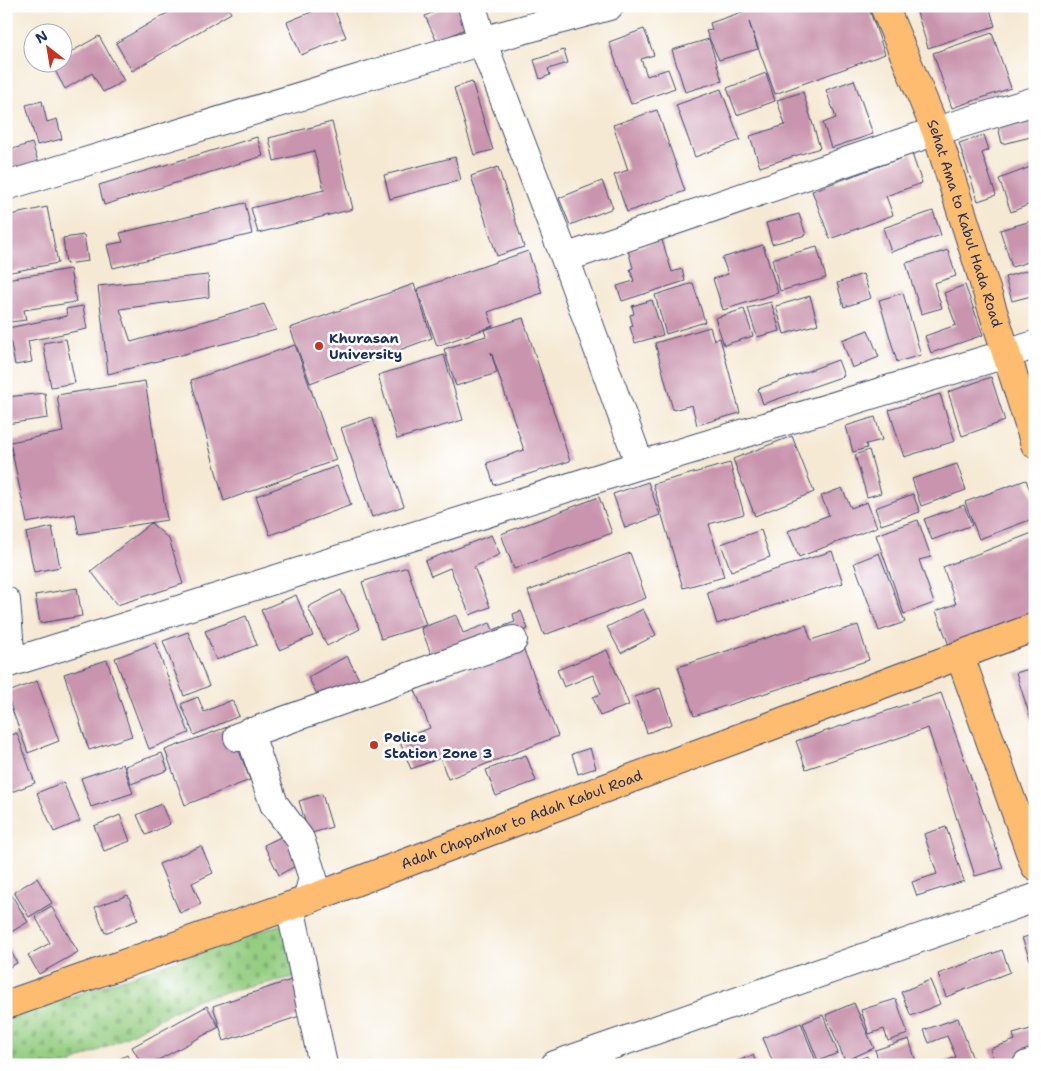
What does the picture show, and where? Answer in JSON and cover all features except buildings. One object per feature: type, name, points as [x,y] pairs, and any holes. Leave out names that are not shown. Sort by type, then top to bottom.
[{"type":"main road","name":"Sehat Ama to Kabul Hada Road","points":[[884,6],[936,131],[1035,444]]},
{"type":"main road","name":"Adah Chaparhar to Adah Kabul Road","points":[[6,1005],[298,903],[1035,627]]},
{"type":"main road","points":[[960,656],[1035,866]]},
{"type":"street","points":[[472,6],[482,41],[565,258],[640,465]]},
{"type":"street","points":[[6,186],[482,41],[609,6]]},
{"type":"street","points":[[565,258],[936,131],[1035,101]]},
{"type":"street","points":[[6,601],[9,663],[640,465],[1035,345]]},
{"type":"street","points":[[323,1065],[298,903],[313,878],[300,839],[274,804],[244,734],[513,640]]},
{"type":"street","points":[[555,1065],[1035,898]]},
{"type":"street","points":[[1027,1065],[1035,1062]]},
{"type":"green space","points":[[285,923],[298,976],[197,999],[114,1043],[67,1065],[6,1065],[6,1019]]},
{"type":"place","name":"Khurasan University","points":[[319,346]]},
{"type":"place","name":"Police Station Zone 3","points":[[374,745]]}]
